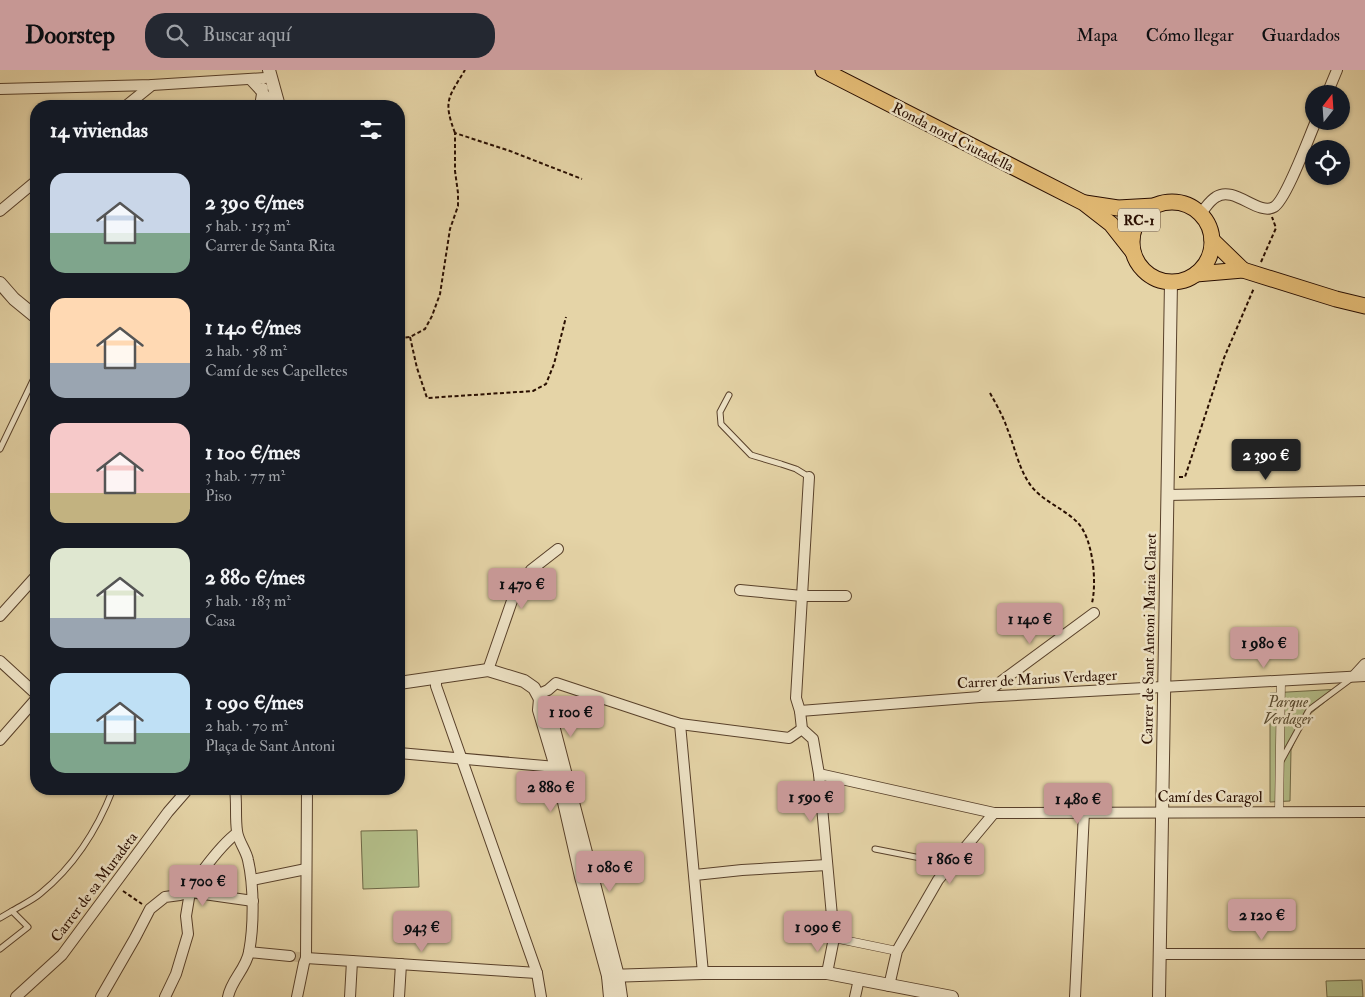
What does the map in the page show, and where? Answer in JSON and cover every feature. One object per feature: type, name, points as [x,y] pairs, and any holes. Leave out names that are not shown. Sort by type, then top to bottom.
[{"type":"main road","name":"Ronda nord Ciutadella","points":[[823,70],[1084,203]]},
{"type":"main road","name":"RC-1","points":[[1133,252],[1132,238],[1136,225],[1143,214],[1155,206],[1166,202],[1179,203],[1190,207],[1200,214]]},
{"type":"main road","name":"RC-1","points":[[1084,203],[1118,208],[1155,206]]},
{"type":"main road","name":"RC-1","points":[[1084,203],[1111,224],[1133,252],[1138,264],[1147,273],[1158,280],[1171,282]]},
{"type":"main road","points":[[1171,282],[1180,281],[1196,274],[1205,265],[1210,253],[1212,240],[1206,222],[1200,214]]},
{"type":"main road","points":[[1212,240],[1249,272]]},
{"type":"main road","points":[[1196,274],[1249,272],[1365,306]]},
{"type":"street","points":[[1331,85],[1337,70]]},
{"type":"street","points":[[0,89],[152,85],[250,79],[267,72]]},
{"type":"street","points":[[261,100],[267,72]]},
{"type":"street","points":[[267,72],[275,100]]},
{"type":"street","points":[[250,79],[271,100]]},
{"type":"street","points":[[133,100],[152,85]]},
{"type":"street","points":[[1200,214],[1216,197],[1224,194],[1245,200],[1259,207],[1270,209],[1280,202],[1312,130]]},
{"type":"street","points":[[0,211],[30,186]]},
{"type":"street","name":"Carrer de Sant Antoni Maria Claret","points":[[1159,997],[1171,282]]},
{"type":"street","points":[[0,283],[14,299],[30,312]]},
{"type":"street","points":[[809,477],[796,698],[802,729],[813,739],[819,774],[834,938],[827,973]]},
{"type":"street","points":[[1167,495],[1365,492]]},
{"type":"street","points":[[488,670],[514,595],[531,570],[558,549]]},
{"type":"street","points":[[0,616],[30,583]]},
{"type":"street","points":[[740,590],[802,596],[846,596]]},
{"type":"street","points":[[980,697],[1092,615]]},
{"type":"street","points":[[0,661],[30,688]]},
{"type":"street","points":[[1354,676],[1365,664]]},
{"type":"street","points":[[405,682],[488,670],[524,681],[534,688],[548,706],[571,794],[609,976],[610,997]]},
{"type":"street","name":"Carrer de Marius Verdager","points":[[800,711],[980,697],[1365,676]]},
{"type":"street","points":[[436,678],[436,686],[461,759],[539,972],[541,997]]},
{"type":"street","points":[[1279,812],[1281,680]]},
{"type":"street","points":[[621,997],[609,976],[581,877],[556,767],[539,710],[540,696],[556,683],[680,724],[789,738],[802,729]]},
{"type":"street","points":[[0,740],[30,706]]},
{"type":"street","points":[[680,724],[703,973]]},
{"type":"street","points":[[405,754],[556,767],[559,768],[563,789],[571,794]]},
{"type":"street","name":"Camí des Caragol","points":[[819,774],[994,813],[1365,812]]},
{"type":"street","name":"Carrer de sa Muradeta","points":[[16,997],[62,955],[168,812],[183,795]]},
{"type":"street","points":[[228,997],[230,988],[246,963],[249,952],[253,901],[248,857],[237,833],[235,795]]},
{"type":"street","points":[[297,997],[306,958],[307,795]]},
{"type":"street","points":[[1075,997],[1084,812]]},
{"type":"street","points":[[889,986],[897,951],[938,880],[994,813]]},
{"type":"street","points":[[101,997],[150,909],[165,897],[190,892],[195,888],[203,870],[221,850],[227,840],[237,833]]},
{"type":"street","points":[[695,876],[742,870],[827,866]]},
{"type":"street","points":[[252,880],[306,869]]},
{"type":"street","points":[[190,892],[253,901]]},
{"type":"street","points":[[164,997],[176,974],[188,934],[186,916],[190,892]]},
{"type":"street","points":[[834,938],[897,951]]},
{"type":"street","points":[[249,952],[290,956]]},
{"type":"street","points":[[1160,954],[1365,954]]},
{"type":"street","points":[[306,958],[539,972]]},
{"type":"street","points":[[350,997],[352,961]]},
{"type":"street","points":[[399,997],[401,964]]},
{"type":"street","points":[[609,976],[703,973],[827,973],[952,997]]},
{"type":"street","points":[[855,997],[859,980]]},
{"type":"lane","points":[[0,449],[30,386]]},
{"type":"lane","points":[[729,395],[720,412],[721,424],[751,456],[788,466],[809,477]]},
{"type":"lane","points":[[1280,764],[1309,710],[1354,676]]},
{"type":"lane","points":[[0,918],[41,893],[76,857],[104,811],[111,795]]},
{"type":"lane","points":[[875,849],[952,864]]},
{"type":"lane","points":[[0,949],[28,927],[12,912]]},
{"type":"path","points":[[405,337],[410,337],[425,329],[440,294],[450,229],[458,206],[455,171],[455,133],[449,117],[448,97],[465,70]]},
{"type":"path","points":[[455,133],[510,151],[582,179]]},
{"type":"path","points":[[1167,478],[1185,477],[1224,358],[1254,288],[1249,272],[1276,228],[1270,209]]},
{"type":"path","points":[[410,337],[417,368],[427,398],[533,391],[546,384],[554,364],[566,317]]},
{"type":"path","points":[[990,393],[1006,426],[1022,470],[1033,488],[1078,523],[1086,536],[1095,581],[1092,615]]},
{"type":"path","points":[[115,886],[150,909]]},
{"type":"green space","name":"Parque Verdager","points":[[1341,689],[1305,718],[1291,750],[1290,801],[1270,802],[1270,693]]},
{"type":"green space","points":[[417,830],[419,887],[363,889],[361,831]]},
{"type":"green space","points":[[1362,980],[1363,997],[1327,997],[1326,981]]},
{"type":"tunnel","points":[[290,956],[306,958]]}]
